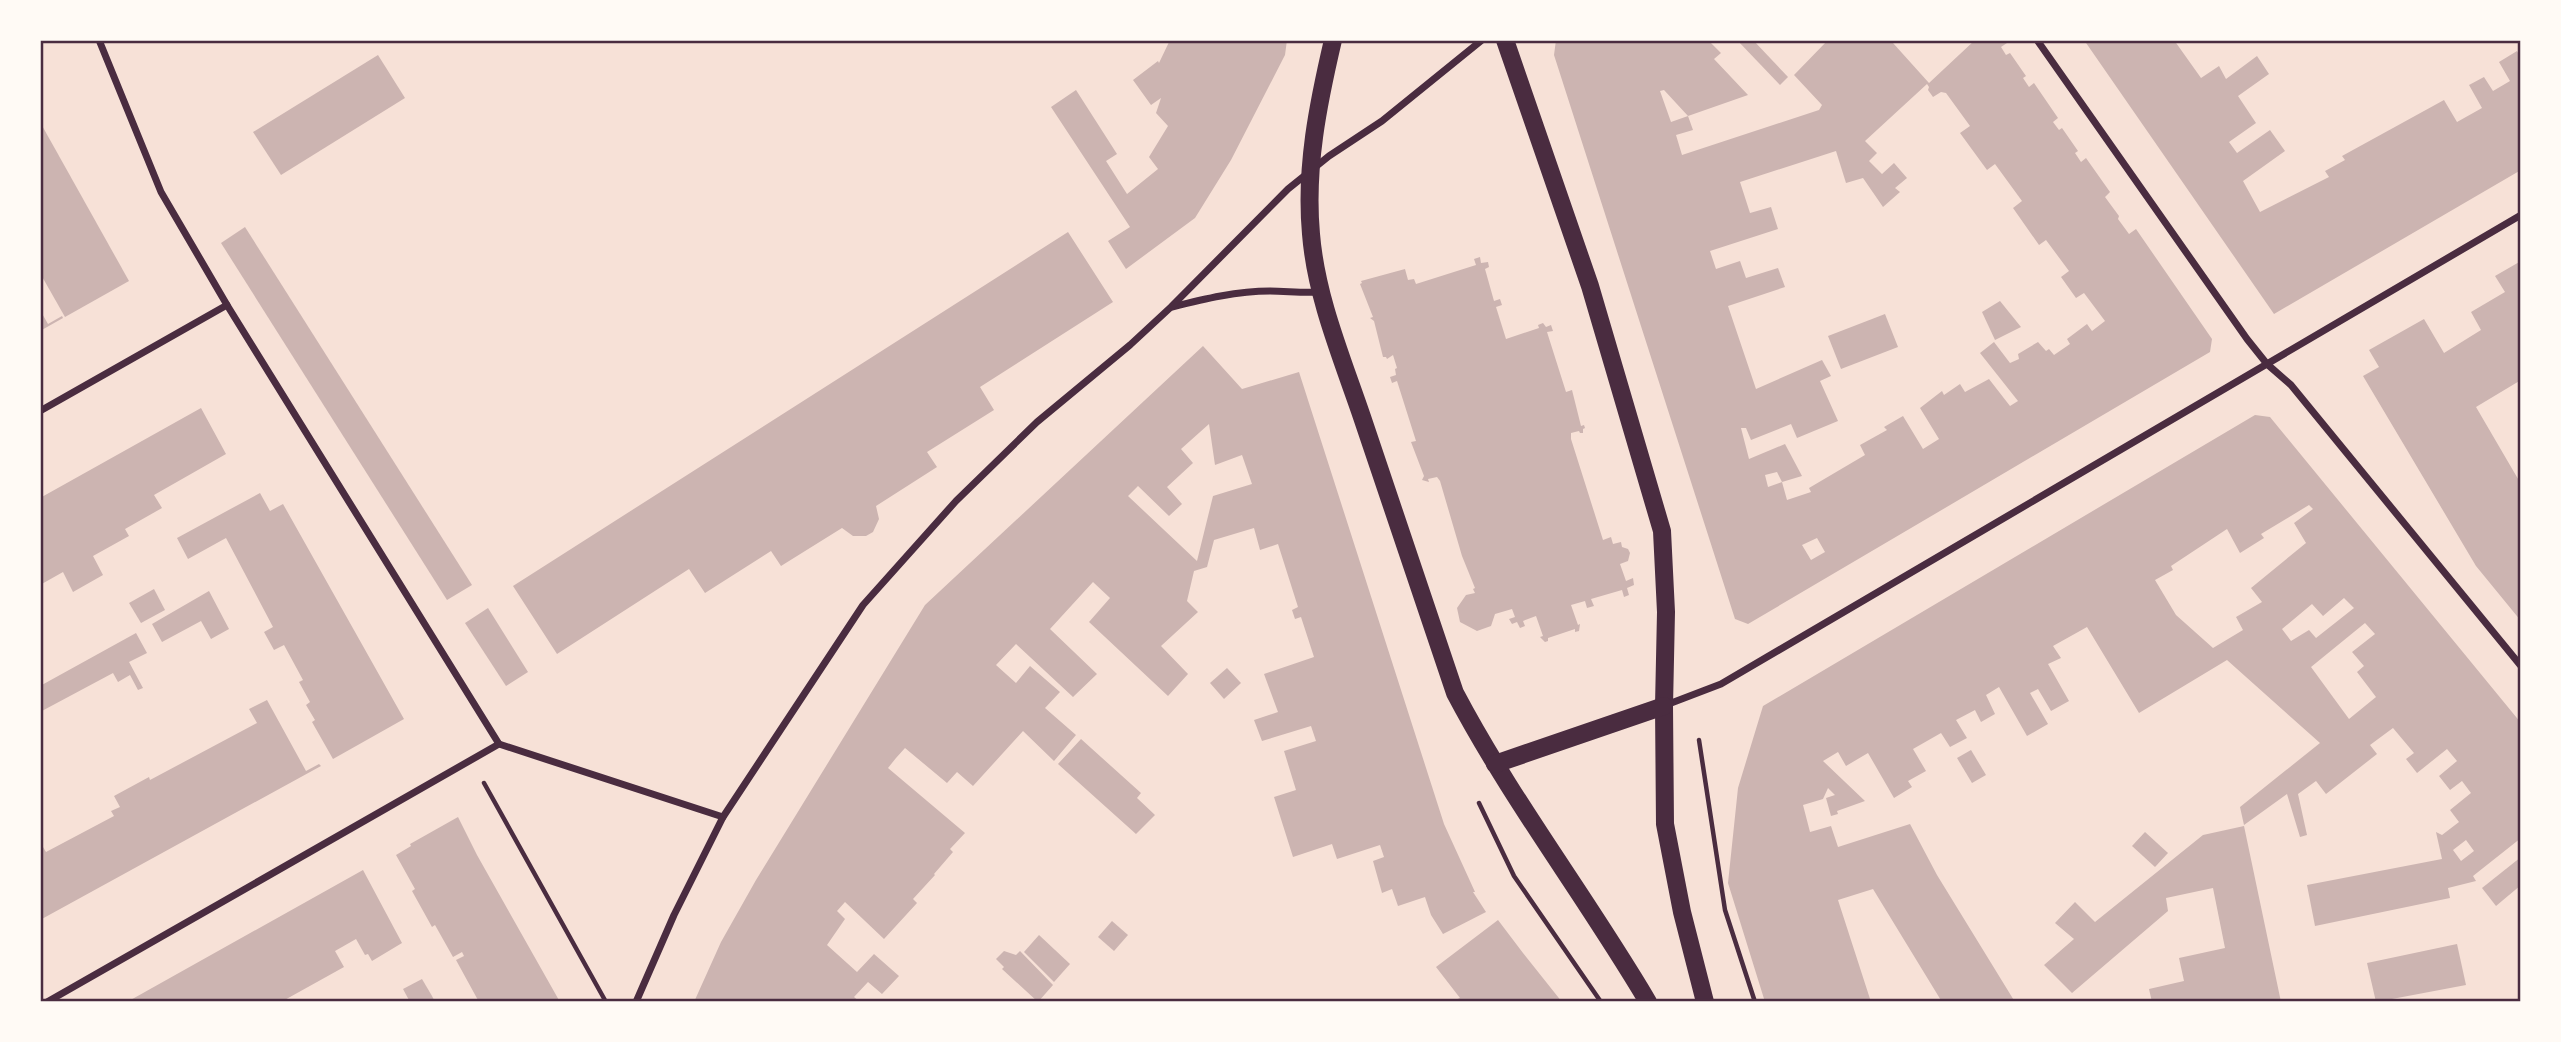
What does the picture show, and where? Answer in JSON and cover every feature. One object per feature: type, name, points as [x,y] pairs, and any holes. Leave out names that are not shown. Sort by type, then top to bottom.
[{"type":"main road","points":[[1333,40],[1311,149],[1311,234],[1321,291],[1455,693],[1495,764],[1648,1002]]},
{"type":"main road","points":[[1505,40],[1590,286],[1662,531],[1666,612],[1665,824],[1682,912],[1704,1002]]},
{"type":"main road","points":[[1495,764],[1664,706]]},
{"type":"street","points":[[99,40],[161,192],[227,305],[499,744],[723,817]]},
{"type":"street","points":[[636,1002],[674,915],[723,817],[863,605],[956,501],[1028,431],[1171,307],[1280,197],[1310,171],[1382,121],[1482,40]]},
{"type":"street","points":[[2037,40],[2239,328],[2267,364],[2291,385],[2521,666]]},
{"type":"street","points":[[1664,706],[1721,684],[2521,215]]},
{"type":"street","points":[[1171,307],[1243,293],[1321,291]]},
{"type":"street","points":[[40,411],[227,305]]},
{"type":"street","points":[[47,1002],[58,999],[499,744]]},
{"type":"path","points":[[1692,695],[1725,911],[1755,1002]]},
{"type":"path","points":[[471,760],[606,1002]]},
{"type":"building","points":[[1170,40],[1287,40],[1285,55],[1231,160],[1195,218],[1126,269],[1108,241],[1130,227],[1051,107],[1076,90],[1117,154],[1106,161],[1127,194],[1158,169],[1149,157],[1168,126],[1156,113],[1161,98],[1151,105],[1133,80],[1158,61],[1159,63]]},
{"type":"building","points":[[1556,40],[1708,40],[1721,53],[1714,59],[1748,95],[1688,116],[1693,130],[1676,135],[1682,155],[1819,110],[1822,105],[1794,75],[1828,40],[1896,40],[1893,43],[1929,83],[1975,40],[2005,40],[2007,43],[2001,47],[2006,55],[2010,53],[2026,76],[2023,78],[2029,87],[2034,83],[2058,118],[2053,122],[2059,130],[2062,128],[2078,151],[2075,153],[2081,162],[2086,158],[2110,192],[2105,197],[2119,216],[2118,219],[2129,234],[2136,229],[2212,339],[2210,352],[1748,624],[1735,619],[1554,55]],"holes":[[[1927,84],[1933,97],[1941,92],[1946,93],[1970,126],[1960,133],[1987,170],[1995,164],[2022,201],[2013,208],[2039,245],[2046,240],[2069,271],[2061,277],[2076,298],[2084,293],[2105,321],[2092,331],[2087,324],[2067,339],[2070,344],[2054,355],[2038,342],[2018,354],[2019,359],[2010,363],[1994,342],[1980,353],[2018,401],[2010,406],[1989,379],[1965,392],[1960,384],[1944,395],[1942,391],[1920,408],[1939,439],[1923,449],[1903,416],[1884,427],[1887,430],[1860,445],[1865,455],[1809,488],[1811,492],[1787,500],[1782,482],[1802,476],[1785,444],[1749,459],[1741,428],[1746,428],[1751,440],[1791,424],[1797,438],[1838,421],[1820,381],[1831,376],[1822,360],[1756,389],[1728,306],[1785,287],[1778,268],[1746,278],[1740,261],[1716,269],[1710,251],[1778,229],[1771,207],[1750,213],[1740,182],[1836,151],[1846,183],[1863,178],[1883,207],[1900,192],[1895,188],[1907,178],[1894,163],[1882,174],[1869,161],[1877,153],[1865,141]],[[1664,90],[1688,116],[1671,122],[1660,91]],[[1777,472],[1782,482],[1768,487],[1765,475]],[[1817,538],[1825,552],[1811,560],[1802,545]]]},
{"type":"building","points":[[1737,40],[1753,40],[1788,77],[1780,85]]},
{"type":"building","points":[[2084,40],[2174,40],[2201,78],[2219,66],[2226,79],[2257,56],[2269,74],[2238,96],[2256,123],[2229,142],[2237,153],[2270,130],[2285,151],[2243,181],[2260,212],[2329,177],[2325,171],[2345,160],[2342,156],[2444,100],[2457,122],[2482,108],[2469,85],[2484,77],[2493,91],[2510,81],[2499,62],[2517,51],[2521,58],[2521,170],[2274,314]]},
{"type":"building","points":[[378,55],[405,98],[281,175],[253,132]]},
{"type":"building","points":[[40,122],[129,281],[65,317],[40,273]]},
{"type":"building","points":[[245,227],[472,585],[447,600],[221,243]]},
{"type":"building","points":[[1068,232],[1113,302],[980,387],[994,410],[927,452],[937,467],[876,506],[879,519],[873,532],[866,536],[853,536],[842,528],[781,566],[771,551],[705,593],[689,569],[557,654],[513,586]]},
{"type":"building","points":[[1480,257],[1481,263],[1488,262],[1489,267],[1485,269],[1494,301],[1500,299],[1502,305],[1496,307],[1506,339],[1539,328],[1538,325],[1543,323],[1546,327],[1551,325],[1553,331],[1547,332],[1566,392],[1572,390],[1581,426],[1584,425],[1585,428],[1583,433],[1571,433],[1571,439],[1603,540],[1611,537],[1613,544],[1621,542],[1622,547],[1630,553],[1628,561],[1620,564],[1626,581],[1633,578],[1634,585],[1627,588],[1629,595],[1624,597],[1622,590],[1591,599],[1594,606],[1587,608],[1585,601],[1571,605],[1578,625],[1580,624],[1579,631],[1575,632],[1575,629],[1548,638],[1545,642],[1540,637],[1543,636],[1536,616],[1523,621],[1525,626],[1520,628],[1517,622],[1512,624],[1509,619],[1515,617],[1512,609],[1495,614],[1491,626],[1477,631],[1460,622],[1457,608],[1466,595],[1475,593],[1475,588],[1462,556],[1440,481],[1437,477],[1428,479],[1429,482],[1422,480],[1424,476],[1411,442],[1416,441],[1397,381],[1392,383],[1390,377],[1396,375],[1397,368],[1393,355],[1387,359],[1383,357],[1374,321],[1370,318],[1373,317],[1360,284],[1361,281],[1405,269],[1408,280],[1414,279],[1416,284],[1476,265],[1474,259]]},
{"type":"building","points":[[2521,261],[2521,380],[2476,407],[2521,484],[2521,621],[2476,566],[2363,376],[2379,367],[2369,350],[2424,319],[2444,353],[2481,330],[2471,312],[2505,292],[2495,276]]},
{"type":"building","points":[[2000,301],[2021,327],[1995,340],[1982,312]]},
{"type":"building","points":[[40,310],[48,324],[62,316],[63,318],[40,331]]},
{"type":"building","points":[[1885,314],[1898,347],[1841,369],[1828,336]]},
{"type":"building","points":[[1203,346],[1242,389],[1299,372],[1444,824],[1473,892],[1486,912],[1443,934],[1431,915],[1425,897],[1398,906],[1392,889],[1382,893],[1373,861],[1384,857],[1380,845],[1337,859],[1332,844],[1293,857],[1274,797],[1296,790],[1284,751],[1316,741],[1311,726],[1262,741],[1254,720],[1278,712],[1264,674],[1314,657],[1301,617],[1295,619],[1292,610],[1298,607],[1278,544],[1260,550],[1254,528],[1214,540],[1207,567],[1194,571],[1187,601],[1198,612],[1161,646],[1188,674],[1168,696],[1089,622],[1110,598],[1093,582],[1050,629],[1097,674],[1073,697],[1016,644],[996,665],[1016,683],[1030,666],[1060,692],[1045,708],[1076,735],[1054,761],[1023,731],[973,786],[957,772],[947,783],[905,748],[888,768],[965,833],[950,849],[953,852],[935,875],[913,899],[917,903],[884,939],[845,902],[837,911],[845,919],[827,945],[857,972],[874,954],[899,976],[882,994],[868,982],[854,997],[860,1002],[694,1002],[721,942],[756,880],[925,605]],"holes":[[[1209,424],[1215,465],[1242,455],[1252,484],[1213,496],[1197,561],[1128,496],[1138,486],[1169,516],[1182,504],[1167,487],[1193,463],[1181,449]]]},
{"type":"building","points":[[201,408],[226,454],[154,495],[162,508],[125,529],[129,536],[93,556],[103,575],[73,592],[63,572],[40,585],[40,498]]},
{"type":"building","points":[[2255,415],[2270,417],[2521,723],[2521,838],[2473,876],[2476,881],[2448,888],[2450,898],[2315,926],[2307,885],[2442,859],[2436,832],[2442,835],[2459,822],[2450,810],[2471,793],[2462,781],[2450,790],[2439,776],[2457,761],[2447,749],[2417,773],[2406,759],[2414,753],[2393,728],[2370,745],[2377,754],[2326,794],[2316,781],[2298,794],[2307,835],[2300,837],[2287,794],[2244,825],[2240,807],[2320,743],[2227,660],[2139,713],[2087,627],[2053,646],[2061,658],[2048,664],[2069,701],[2051,711],[2038,689],[2030,693],[2048,724],[2027,736],[1999,687],[1986,695],[1995,714],[1981,722],[1975,710],[1956,720],[1967,738],[1950,747],[1941,733],[1913,749],[1926,771],[1908,781],[1912,787],[1894,798],[1868,753],[1846,766],[1838,752],[1823,761],[1865,801],[1837,811],[1838,814],[1831,816],[1826,798],[1835,795],[1828,788],[1823,799],[1803,805],[1810,832],[1831,826],[1838,847],[1910,824],[1937,875],[2015,1002],[1942,1002],[1873,889],[1838,900],[1871,1002],[1765,1002],[1728,883],[1738,788],[1763,706]],"holes":[[[2309,505],[2313,509],[2294,523],[2306,543],[2251,588],[2262,602],[2236,617],[2243,630],[2213,648],[2176,615],[2155,580],[2173,570],[2171,566],[2227,529],[2240,553],[2264,538],[2261,534]],[[2344,598],[2354,608],[2316,638],[2309,630],[2291,641],[2282,629],[2312,604],[2323,616]],[[2365,623],[2375,634],[2352,652],[2364,666],[2357,672],[2376,697],[2349,719],[2311,667]],[[2466,840],[2474,851],[2461,861],[2453,850]]]},
{"type":"building","points":[[260,493],[270,511],[283,504],[404,719],[333,759],[312,722],[315,720],[306,705],[310,702],[299,682],[303,680],[284,645],[274,650],[264,632],[273,627],[226,538],[188,559],[177,538]]},
{"type":"building","points":[[154,589],[165,610],[141,623],[129,603]]},
{"type":"building","points":[[209,591],[229,629],[211,639],[201,621],[162,642],[152,624]]},
{"type":"building","points":[[488,608],[528,672],[506,686],[465,623]]},
{"type":"building","points":[[136,633],[147,653],[129,662],[143,688],[138,690],[130,675],[118,682],[113,673],[40,712],[40,686]]},
{"type":"building","points":[[1227,668],[1241,683],[1224,699],[1210,683]]},
{"type":"building","points":[[267,700],[306,771],[319,764],[321,766],[40,920],[40,842],[46,852],[114,816],[111,811],[120,807],[114,796],[149,777],[150,780],[257,723],[249,709]]},
{"type":"building","points":[[1081,739],[1141,793],[1137,798],[1155,815],[1136,834],[1058,764]]},
{"type":"building","points":[[1971,750],[1986,775],[1972,783],[1957,758]]},
{"type":"building","points":[[458,817],[560,1002],[479,1002],[456,960],[464,956],[462,952],[453,957],[412,891],[415,889],[396,855]]},
{"type":"building","points":[[2244,826],[2281,1002],[2152,1002],[2149,989],[2184,981],[2179,958],[2225,948],[2213,888],[2166,898],[2168,911],[2072,993],[2044,965],[2074,939],[2055,923],[2075,902],[2095,922],[2203,835]]},
{"type":"building","points":[[2145,832],[2168,853],[2155,867],[2132,846]]},
{"type":"building","points":[[2521,857],[2521,885],[2496,906],[2482,888]]},
{"type":"building","points":[[363,870],[402,943],[372,961],[368,954],[365,955],[356,939],[335,951],[344,967],[281,1002],[127,1002]]},
{"type":"building","points":[[1498,920],[1562,1002],[1450,1002],[1460,998],[1436,967]]},
{"type":"building","points":[[1112,921],[1128,935],[1114,951],[1098,937]]},
{"type":"building","points":[[1039,935],[1070,964],[1054,982],[1024,952]]},
{"type":"building","points":[[2457,944],[2466,985],[2376,1002],[2367,963]]},
{"type":"building","points":[[1004,951],[1016,955],[1020,951],[1053,985],[1038,1002],[1002,969],[1004,967],[996,959]]},
{"type":"building","points":[[422,979],[435,1002],[410,1002],[403,989]]}]
